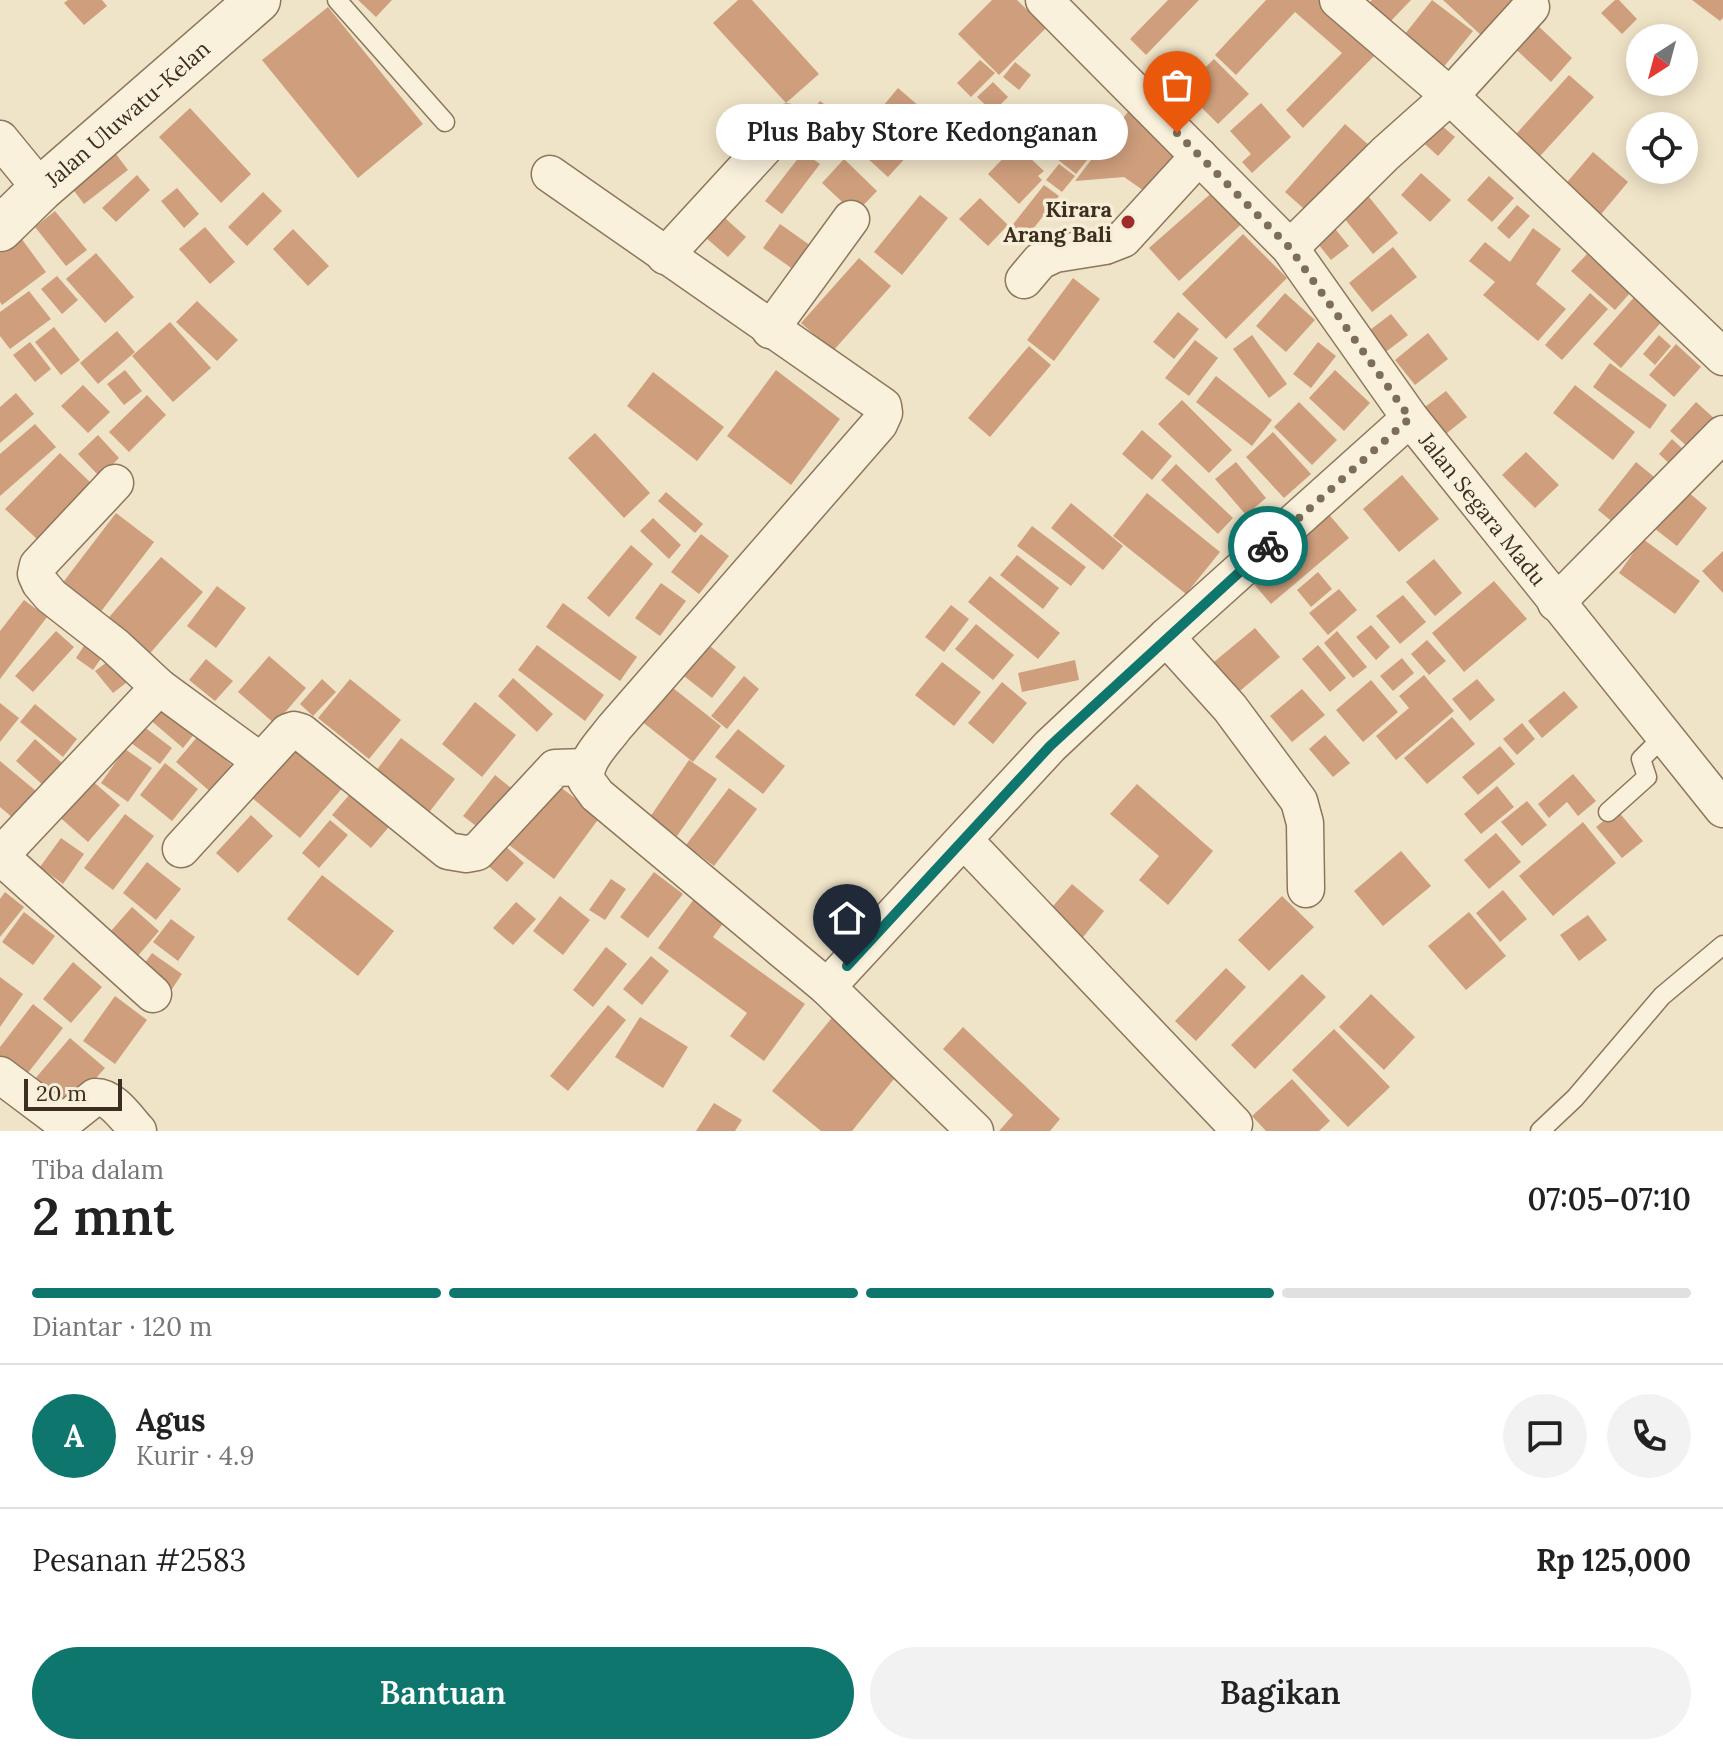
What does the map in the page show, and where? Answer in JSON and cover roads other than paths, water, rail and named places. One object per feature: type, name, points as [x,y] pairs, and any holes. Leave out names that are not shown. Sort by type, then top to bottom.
[{"type":"street","name":"Jalan Uluwatu-Kelan","points":[[0,229],[41,189],[258,0]]},
{"type":"street","name":"Jalan Segara Madu","points":[[1044,0],[1290,248],[1410,418],[1723,809]]},
{"type":"street","points":[[1338,0],[1450,96],[1723,357]]},
{"type":"street","points":[[1290,248],[1385,154],[1450,96],[1531,7]]},
{"type":"street","points":[[665,256],[787,123]]},
{"type":"street","points":[[0,139],[41,189]]},
{"type":"street","points":[[1024,280],[1040,261],[1055,254],[1105,246],[1123,239],[1199,156]]},
{"type":"street","points":[[550,174],[883,408],[882,419],[614,728],[587,767],[586,780],[597,795],[827,987],[975,1131]]},
{"type":"street","points":[[770,330],[851,219]]},
{"type":"street","points":[[827,987],[1050,746],[1166,637],[1410,418]]},
{"type":"street","points":[[1556,603],[1723,434]]},
{"type":"street","points":[[115,483],[46,554],[36,574],[40,583],[51,596],[115,646],[159,687],[260,761]]},
{"type":"street","points":[[1166,637],[1230,708],[1299,801],[1305,823],[1306,889]]},
{"type":"street","points":[[153,994],[0,856],[159,687]]},
{"type":"street","points":[[181,849],[260,761],[288,732],[294,730],[301,732],[448,851],[466,854],[477,852],[555,768],[587,767]]},
{"type":"street","points":[[964,840],[1234,1124]]},
{"type":"street","points":[[0,1075],[60,1120],[69,1119],[100,1096],[138,1131]]},
{"type":"lane","points":[[337,0],[445,122]]},
{"type":"lane","points":[[1608,812],[1647,777],[1641,759],[1664,736]]},
{"type":"lane","points":[[1540,1131],[1575,1098],[1662,996],[1723,945]]},
{"type":"place","name":"Plus Baby Store Kedonganan","points":[[1177,133]]},
{"type":"place","name":"Kirara Arang Bali","points":[[1128,222]]}]
